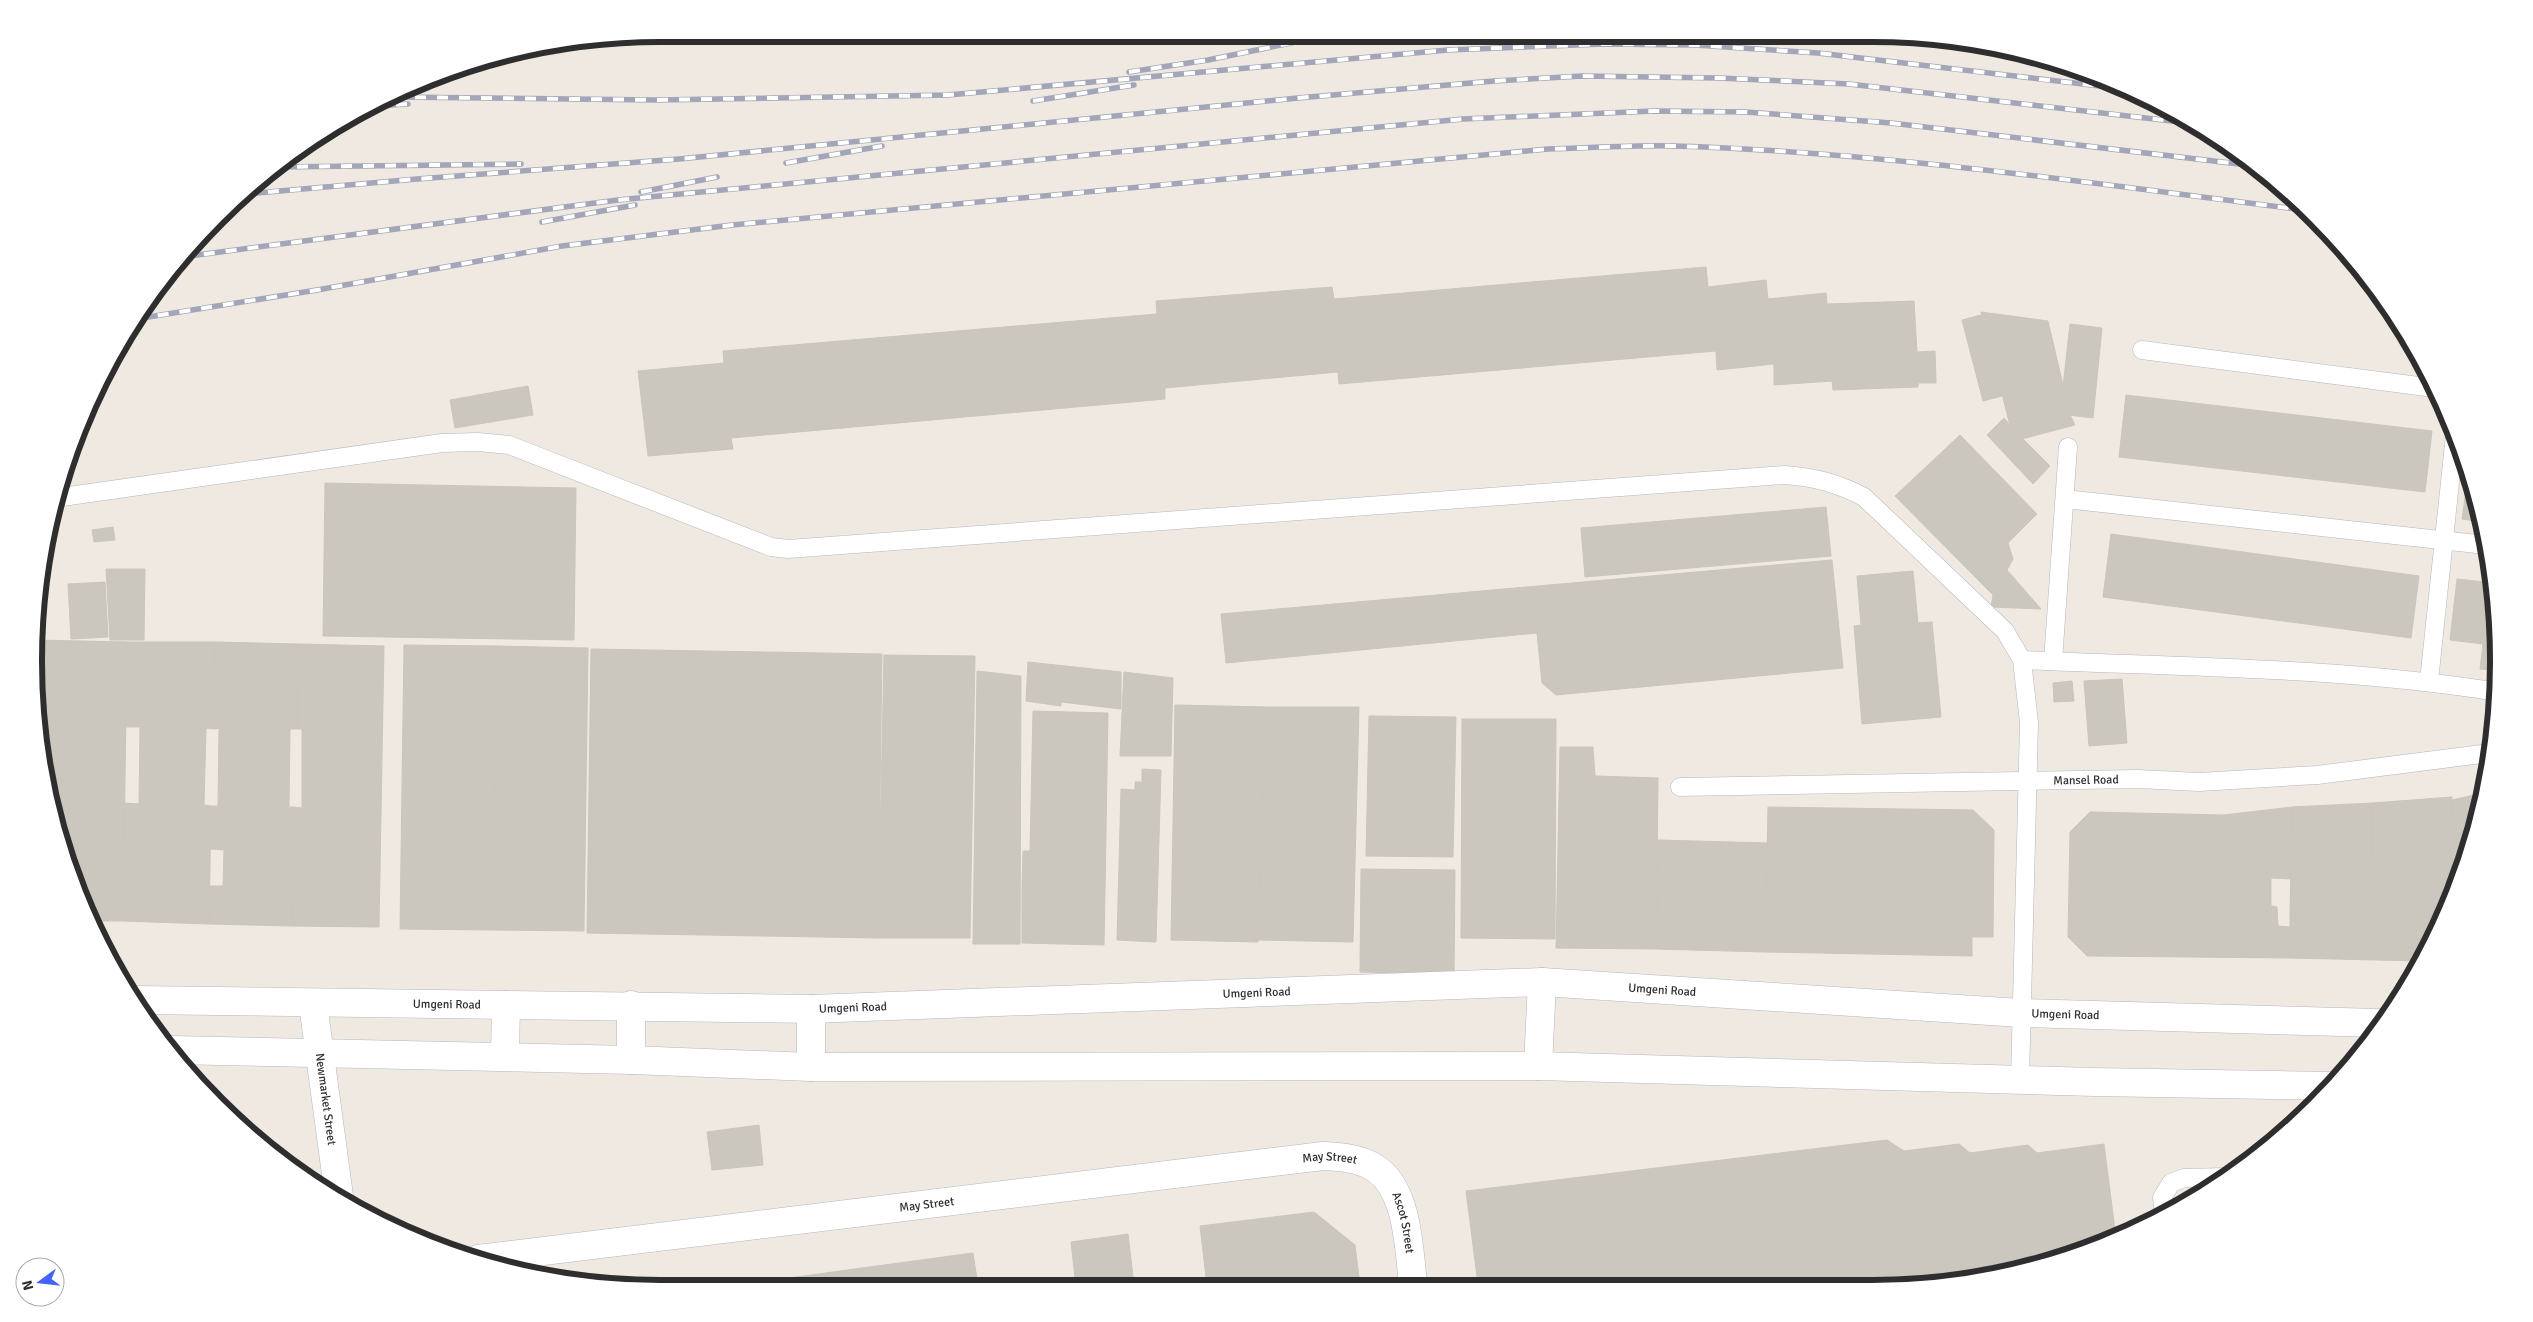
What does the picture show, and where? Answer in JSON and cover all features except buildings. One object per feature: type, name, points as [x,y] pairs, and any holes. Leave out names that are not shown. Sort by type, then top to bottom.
[{"type":"main road","name":"Umgeni Road","points":[[144,1000],[313,1004],[631,1005],[812,1009],[1542,982],[2021,1013],[2374,1023]]},
{"type":"main road","points":[[1538,1066],[1542,982]]},
{"type":"main road","name":"Newmarket Street","points":[[313,1004],[338,1188]]},
{"type":"main road","points":[[505,1056],[506,1005]]},
{"type":"main road","points":[[631,1005],[631,1060]]},
{"type":"main road","points":[[811,1067],[812,1009]]},
{"type":"main road","points":[[180,1050],[505,1056],[811,1067],[1538,1066],[2020,1080],[2321,1086]]},
{"type":"main road","name":"May Street","points":[[496,1257],[1307,1157],[1347,1158],[1375,1168]]},
{"type":"main road","name":"Ascot Street","points":[[1375,1168],[1390,1183],[1403,1210],[1412,1280]]},
{"type":"lane","points":[[2142,350],[2427,387]]},
{"type":"lane","points":[[65,497],[442,444],[478,442],[509,445],[772,547],[788,549],[1784,475],[1815,477],[1840,484],[1864,497],[2005,631],[2022,660],[2029,723],[2020,1080]]},
{"type":"lane","points":[[2053,661],[2068,447]]},
{"type":"lane","points":[[2429,681],[2453,450]]},
{"type":"lane","points":[[2065,499],[2480,544]]},
{"type":"lane","points":[[2022,660],[2429,681],[2489,691]]},
{"type":"lane","name":"Mansel Road","points":[[1680,787],[2138,779],[2199,782],[2317,775],[2483,754]]},
{"type":"lane","points":[[2163,1207],[2162,1198],[2171,1183],[2184,1178],[2212,1177]]},
{"type":"railway","points":[[1129,72],[1208,60],[1296,42]]},
{"type":"railway","points":[[407,97],[657,100],[948,95],[1448,50],[1604,44],[1695,45],[1818,53],[2099,86]]},
{"type":"railway","points":[[256,193],[679,159],[1298,98],[1494,81],[1582,76],[1718,78],[1849,84],[2174,121]]},
{"type":"railway","points":[[1033,101],[1134,85]]},
{"type":"railway","points":[[389,105],[408,104]]},
{"type":"railway","points":[[194,255],[618,200],[1463,119],[1654,111],[1746,112],[1891,123],[2241,164]]},
{"type":"railway","points":[[786,163],[882,146]]},
{"type":"railway","points":[[147,317],[317,290],[562,246],[732,225],[1548,149],[1674,146],[1832,155],[1990,170],[2293,209]]},
{"type":"railway","points":[[289,167],[521,164]]},
{"type":"railway","points":[[641,192],[717,177]]},
{"type":"railway","points":[[542,222],[635,205]]}]
